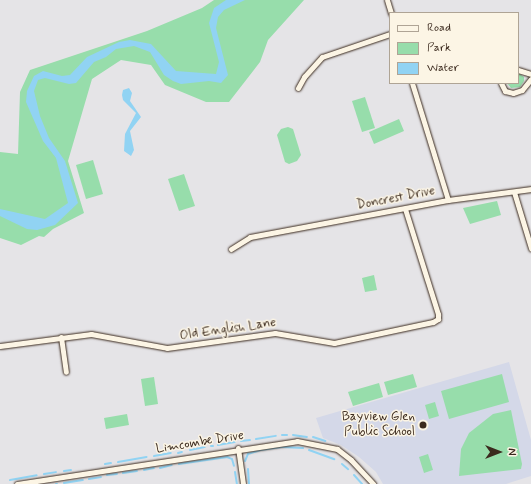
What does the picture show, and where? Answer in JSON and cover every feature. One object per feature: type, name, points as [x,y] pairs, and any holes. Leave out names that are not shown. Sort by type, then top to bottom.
[{"type":"street","points":[[387,0],[391,12]]},
{"type":"street","points":[[298,88],[307,72],[322,57],[389,34]]},
{"type":"street","points":[[519,70],[531,74]]},
{"type":"street","points":[[502,84],[505,91],[518,93],[531,79]]},
{"type":"street","name":"Doncrest Drive","points":[[231,249],[250,237],[448,200],[412,84]]},
{"type":"street","points":[[448,200],[531,189]]},
{"type":"street","points":[[514,192],[531,248]]},
{"type":"street","name":"Old English Lane","points":[[0,346],[61,337],[102,334],[166,348],[275,333],[334,343],[433,322],[438,319],[438,311],[405,209]]},
{"type":"street","points":[[61,337],[66,372]]},
{"type":"street","name":"Limcombe Drive","points":[[17,484],[238,448],[297,441],[337,449],[351,460],[373,484]]},
{"type":"street","points":[[238,448],[243,484]]},
{"type":"shaded area","name":"Bayview Glen Public School","points":[[509,362],[531,440],[531,476],[506,484],[383,484],[376,472],[359,457],[341,445],[323,438],[316,418]]},
{"type":"green space","points":[[214,0],[304,0],[268,40],[260,62],[229,102],[206,102],[165,85],[151,65],[121,60],[92,79],[68,161],[84,213],[53,229],[44,237],[39,236],[21,245],[0,238],[0,152],[18,154],[20,92],[30,70],[147,31],[202,8]]},
{"type":"green space","points":[[519,74],[524,77],[524,81],[520,87],[511,88],[508,84],[519,84]]},
{"type":"green space","points":[[365,97],[375,128],[362,132],[352,101]]},
{"type":"green space","points":[[399,119],[404,131],[374,144],[369,132]]},
{"type":"green space","points":[[288,127],[293,129],[301,155],[297,161],[289,164],[285,162],[277,135],[281,129]]},
{"type":"green space","points":[[93,160],[103,194],[86,199],[76,165]]},
{"type":"green space","points":[[184,174],[195,206],[179,211],[168,179]]},
{"type":"green space","points":[[497,201],[501,215],[470,224],[463,208]]},
{"type":"green space","points":[[374,275],[377,290],[365,292],[362,278]]},
{"type":"green space","points":[[413,374],[417,387],[388,395],[384,382]]},
{"type":"green space","points":[[502,374],[509,402],[449,419],[441,391]]},
{"type":"green space","points":[[154,377],[158,404],[145,406],[141,379]]},
{"type":"green space","points":[[379,383],[383,397],[353,406],[348,392]]},
{"type":"green space","points":[[435,402],[439,416],[429,419],[425,405]]},
{"type":"green space","points":[[511,410],[522,464],[521,469],[459,476],[461,449],[469,433],[493,414]]},
{"type":"green space","points":[[127,414],[129,425],[106,429],[104,418]]},
{"type":"green space","points":[[428,454],[433,470],[424,473],[419,457]]},
{"type":"water","points":[[226,0],[245,0],[224,10],[218,17],[216,28],[228,75],[221,83],[209,81],[181,84],[173,81],[164,75],[150,52],[134,46],[116,49],[106,57],[94,62],[76,83],[69,84],[45,78],[38,80],[34,91],[40,116],[49,138],[65,161],[78,203],[55,225],[37,230],[27,229],[0,216],[0,209],[45,219],[68,203],[56,158],[43,141],[26,102],[27,91],[34,76],[43,71],[62,76],[70,75],[87,57],[119,42],[130,40],[151,44],[176,71],[216,74],[219,62],[209,23],[214,8]]},
{"type":"water","points":[[129,88],[132,93],[130,101],[141,117],[130,131],[134,150],[131,156],[124,151],[125,134],[136,113],[123,100],[122,95],[123,90]]},
{"type":"waterway","points":[[282,435],[287,435]]},
{"type":"waterway","points":[[293,435],[307,437]]},
{"type":"waterway","points":[[256,439],[276,436]]},
{"type":"waterway","points":[[313,437],[325,441]]},
{"type":"waterway","points":[[241,441],[250,440]]},
{"type":"waterway","points":[[218,445],[235,442]]},
{"type":"waterway","points":[[190,450],[205,447]]},
{"type":"waterway","points":[[245,461],[248,454],[261,450],[282,447],[303,448]]},
{"type":"waterway","points":[[309,450],[334,459]]},
{"type":"waterway","points":[[178,453],[182,452]]},
{"type":"waterway","points":[[154,456],[171,453]]},
{"type":"waterway","points":[[118,462],[147,457]]},
{"type":"waterway","points":[[179,464],[227,457],[232,459],[234,466]]},
{"type":"waterway","points":[[105,464],[111,463]]},
{"type":"waterway","points":[[342,464],[348,469]]},
{"type":"waterway","points":[[160,468],[172,465]]},
{"type":"waterway","points":[[144,470],[154,468]]},
{"type":"waterway","points":[[248,469],[249,484]]},
{"type":"waterway","points":[[64,471],[71,470]]},
{"type":"waterway","points":[[123,473],[137,471]]},
{"type":"waterway","points":[[44,474],[56,472]]},
{"type":"waterway","points":[[235,472],[237,484]]},
{"type":"waterway","points":[[107,475],[117,474]]},
{"type":"waterway","points":[[10,480],[37,475]]},
{"type":"waterway","points":[[354,475],[362,484]]},
{"type":"waterway","points":[[89,479],[101,477]]},
{"type":"waterway","points":[[64,483],[83,480]]},
{"type":"place","name":"Bayview Glen Public School","points":[[423,425]]}]
